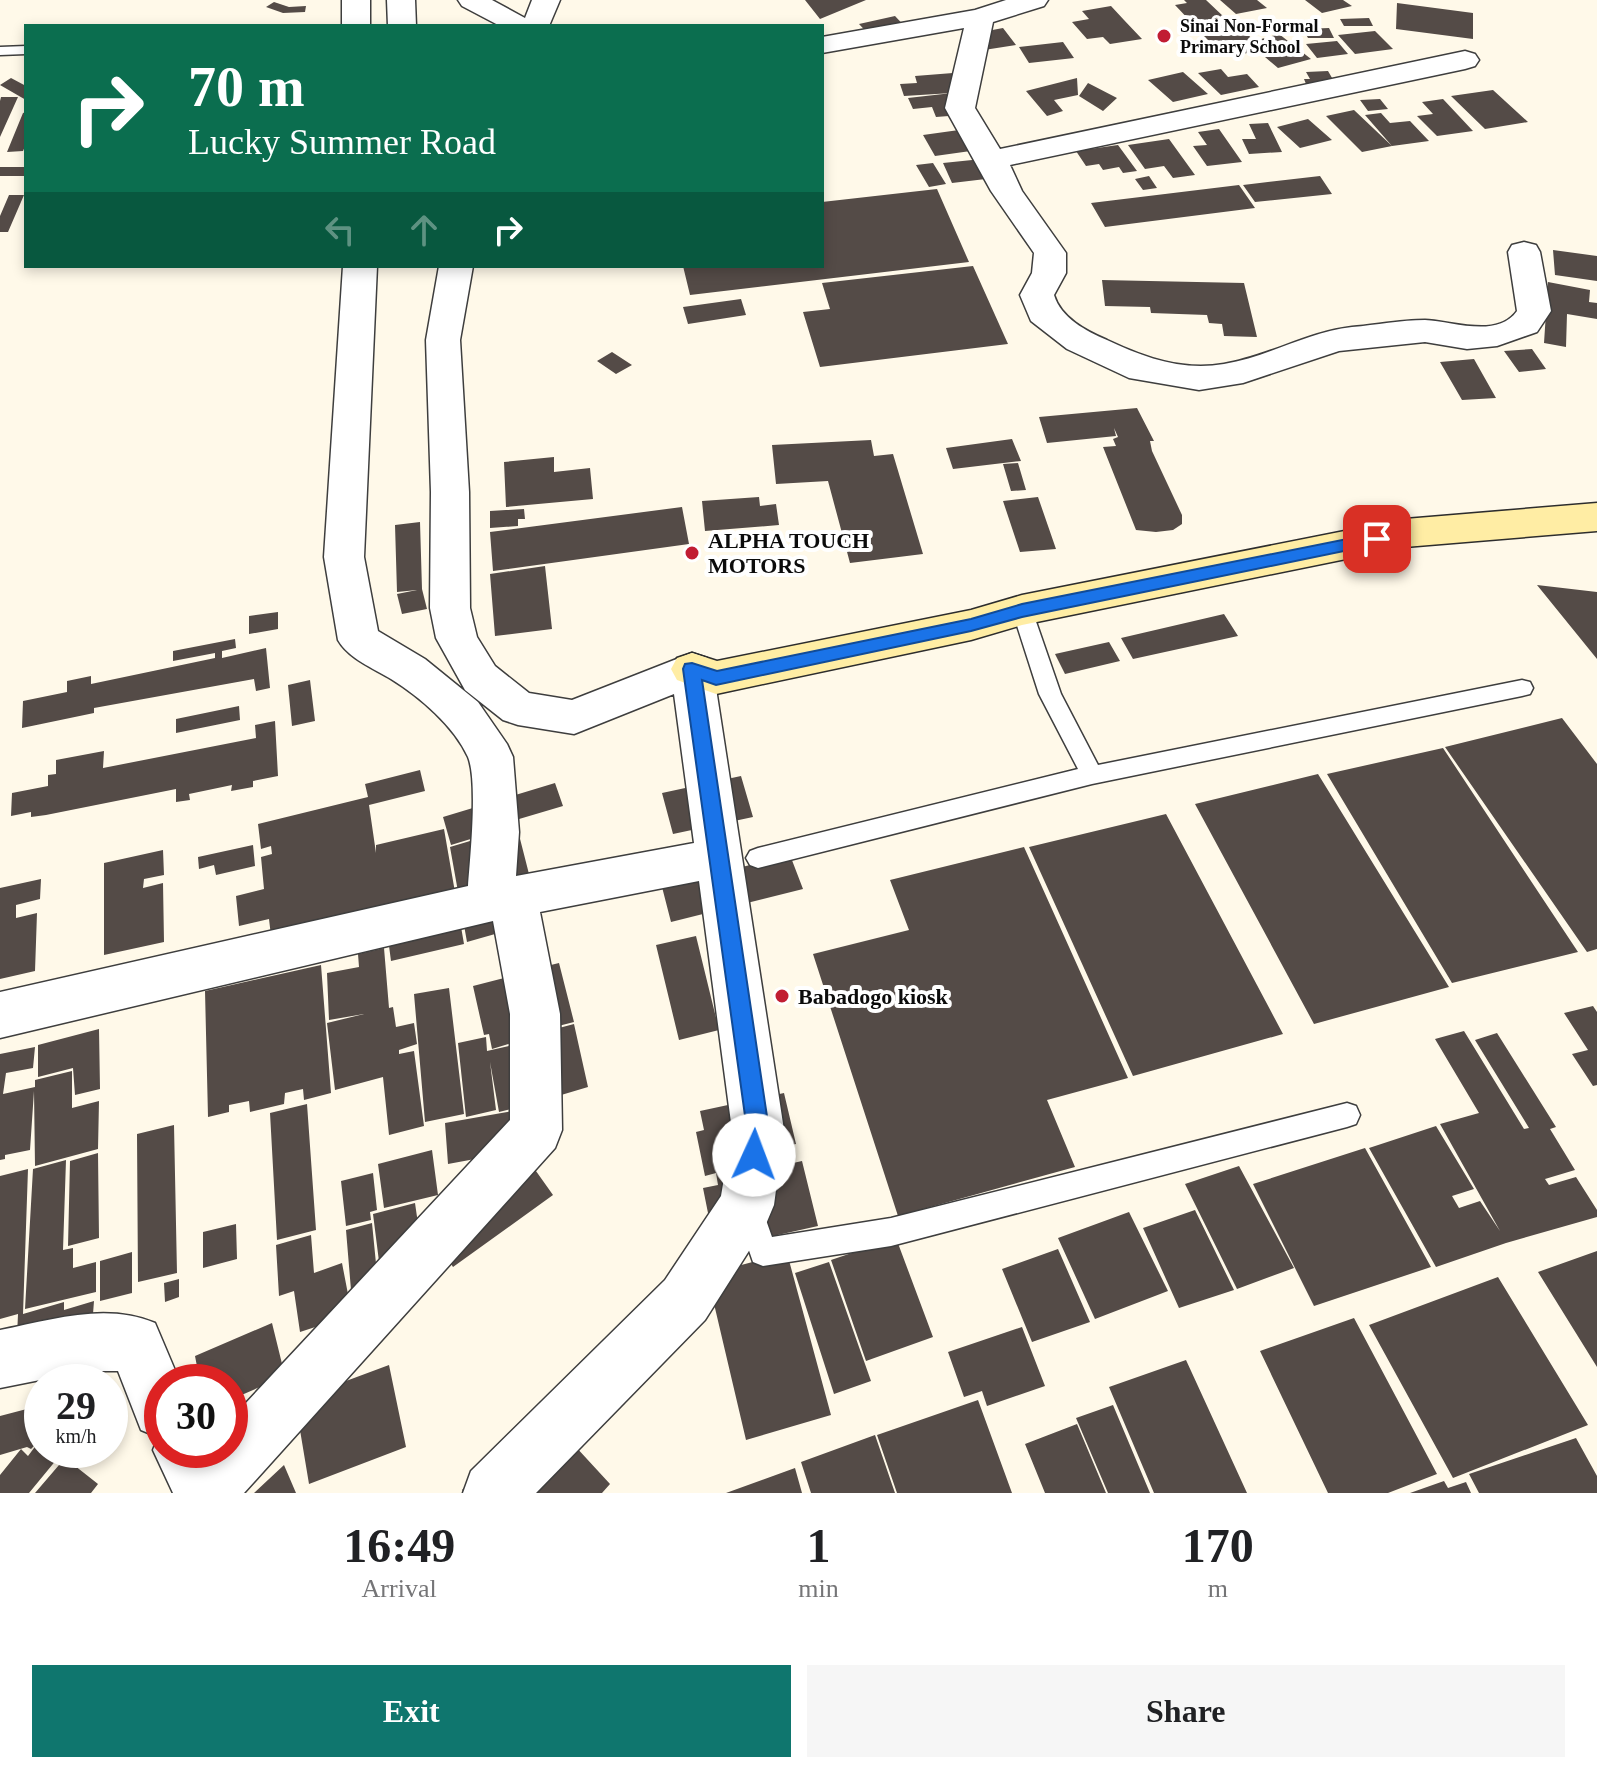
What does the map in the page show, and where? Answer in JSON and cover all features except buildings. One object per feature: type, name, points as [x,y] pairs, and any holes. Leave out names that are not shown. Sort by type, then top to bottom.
[{"type":"street","points":[[356,0],[356,24]]},
{"type":"street","points":[[401,0],[402,24]]},
{"type":"street","points":[[472,0],[516,24]]},
{"type":"street","points":[[824,45],[980,17],[1034,0]]},
{"type":"street","points":[[980,17],[960,108],[1007,191],[1050,253],[1049,273],[1037,295],[1043,314],[1079,341],[1142,370],[1199,378],[1230,375],[1335,340],[1359,336],[1425,331],[1467,338],[1511,331],[1525,324],[1534,311],[1524,252]]},
{"type":"street","points":[[992,160],[1465,60]]},
{"type":"street","points":[[197,1477],[536,1130],[535,1014],[501,899],[491,757],[463,714],[410,670],[359,640],[349,595],[344,557],[360,268]]},
{"type":"street","points":[[456,268],[443,340],[450,492],[450,608],[457,638],[480,678],[518,708],[574,717],[692,669],[716,678],[971,625],[1022,610],[1405,533],[1597,517]]},
{"type":"street","points":[[493,1493],[685,1300],[747,1205],[758,1130],[737,858],[692,669]]},
{"type":"street","points":[[0,1015],[501,899],[737,858]]},
{"type":"street","points":[[0,1359],[85,1342],[135,1343],[144,1365]]},
{"type":"lane","points":[[0,51],[24,50]]},
{"type":"lane","points":[[1022,610],[1050,694],[1092,775]]},
{"type":"lane","points":[[737,858],[1092,775],[1522,688]]},
{"type":"lane","points":[[747,1205],[763,1252],[891,1232],[1347,1115]]},
{"type":"place","name":"Sinai Non-Formal Primary School","points":[[1164,36]]},
{"type":"place","name":"ALPHA TOUCH MOTORS","points":[[692,553]]},
{"type":"place","name":"Babadogo kiosk","points":[[782,996]]},
{"type":"route","points":[[754,1155],[758,1130],[692,669],[716,678],[971,625],[1022,610],[1377,539]]}]
